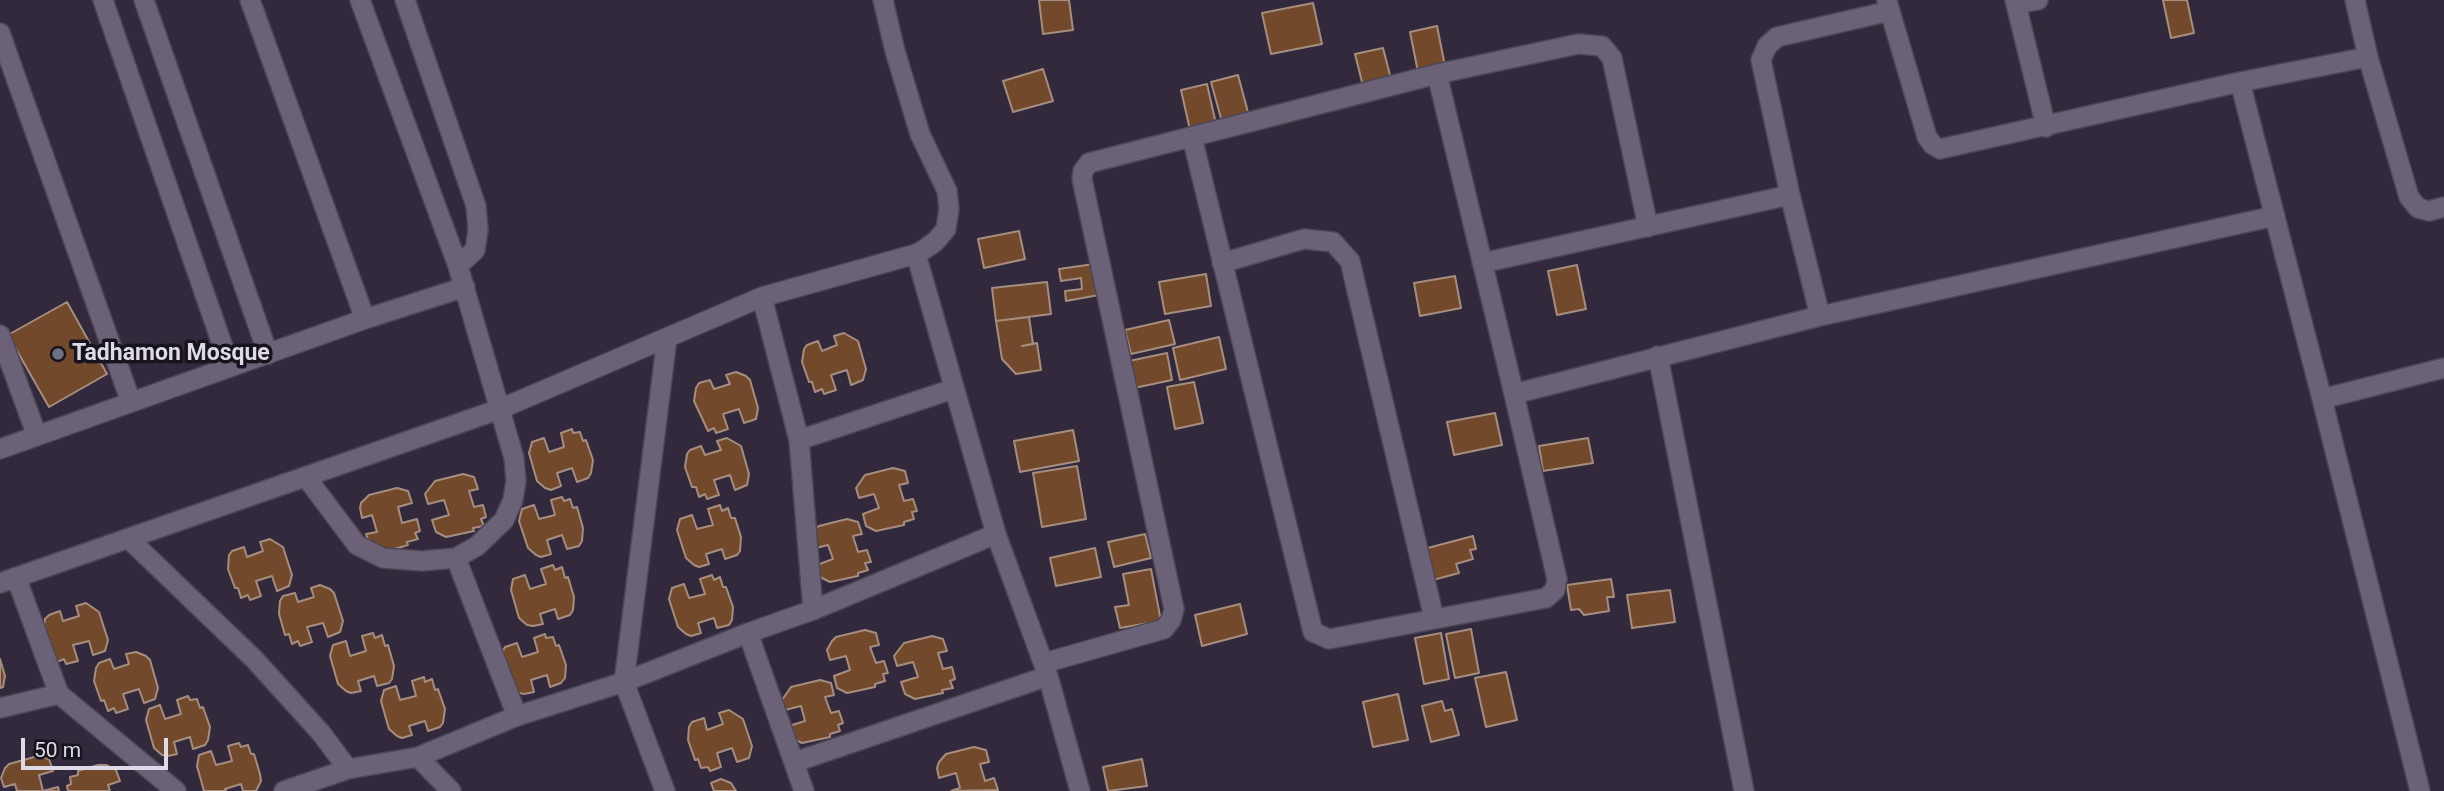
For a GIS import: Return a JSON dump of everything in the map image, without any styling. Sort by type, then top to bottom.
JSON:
[{"type":"street","points":[[103,0],[230,367]]},
{"type":"street","points":[[144,0],[268,354]]},
{"type":"street","points":[[250,0],[365,319]]},
{"type":"street","points":[[306,477],[356,545],[383,558],[422,561],[456,558],[477,546],[504,520],[513,500],[516,481],[514,458],[458,266],[360,0]]},
{"type":"street","points":[[405,0],[476,206],[478,230],[475,250],[458,266]]},
{"type":"street","points":[[176,791],[59,694],[8,580],[500,409],[762,297],[916,254],[936,241],[946,229],[949,209],[947,191],[920,134],[883,0]]},
{"type":"street","points":[[2038,0],[2015,2],[2046,127]]},
{"type":"street","points":[[2355,0],[2368,57],[2409,197],[2418,208],[2429,211],[2444,207]]},
{"type":"street","points":[[1820,316],[1761,60],[1767,46],[1777,37],[1888,6],[1927,137],[1940,149],[2240,82],[2368,57]]},
{"type":"street","points":[[0,33],[131,402]]},
{"type":"street","points":[[795,762],[1046,669],[1164,629],[1171,620],[1174,609],[1082,179],[1083,171],[1089,163],[1437,74],[1578,44],[1602,47],[1612,58],[1648,227]]},
{"type":"street","points":[[1192,136],[1313,632],[1329,639],[1546,598],[1555,590],[1557,579],[1437,74]]},
{"type":"street","points":[[2240,82],[2420,791]]},
{"type":"street","points":[[1482,263],[1790,195]]},
{"type":"street","points":[[1514,394],[1820,316],[2275,216]]},
{"type":"street","points":[[1222,263],[1304,239],[1333,242],[1350,261],[1434,618]]},
{"type":"street","points":[[916,254],[996,534],[1046,669],[1080,791]]},
{"type":"street","points":[[0,449],[365,319],[464,287]]},
{"type":"street","points":[[762,297],[799,440],[813,610]]},
{"type":"street","points":[[0,335],[8,382],[37,436]]},
{"type":"street","points":[[664,791],[624,682],[667,338]]},
{"type":"street","points":[[1658,356],[1744,791]]},
{"type":"street","points":[[2322,399],[2444,368]]},
{"type":"street","points":[[799,440],[953,389]]},
{"type":"street","points":[[291,790],[348,769],[418,757],[517,716],[624,682],[813,610],[996,534]]},
{"type":"street","points":[[130,538],[255,660],[321,733],[348,769]]},
{"type":"street","points":[[456,558],[517,716]]},
{"type":"street","points":[[748,633],[804,791]]},
{"type":"street","points":[[0,708],[59,694]]},
{"type":"street","points":[[418,757],[451,791]]},
{"type":"building","points":[[1039,0],[1069,0],[1073,30],[1043,34]]},
{"type":"building","points":[[2163,0],[2187,0],[2194,33],[2171,38]]},
{"type":"building","points":[[1313,3],[1322,44],[1271,54],[1262,13]]},
{"type":"building","points":[[1437,26],[1445,66],[1418,72],[1410,32]]},
{"type":"building","points":[[1383,48],[1391,79],[1363,86],[1355,54]]},
{"type":"building","points":[[1043,69],[1053,101],[1013,112],[1003,81]]},
{"type":"building","points":[[1238,75],[1249,116],[1222,122],[1211,82]]},
{"type":"building","points":[[1207,84],[1216,124],[1190,130],[1181,90]]},
{"type":"building","points":[[1019,231],[1025,259],[984,268],[978,239]]},
{"type":"building","points":[[1094,264],[1099,295],[1066,301],[1065,291],[1082,289],[1081,278],[1061,281],[1059,269]]},
{"type":"building","points":[[1577,265],[1586,309],[1557,315],[1548,271]]},
{"type":"building","points":[[1206,274],[1211,306],[1165,314],[1159,282]]},
{"type":"building","points":[[1455,276],[1461,308],[1420,316],[1414,283]]},
{"type":"building","points":[[1047,282],[1051,314],[996,321],[992,288]]},
{"type":"building","name":"Tadhamon Mosque","points":[[67,302],[107,374],[49,407],[8,335]]},
{"type":"building","points":[[1029,317],[1041,370],[1016,374],[1002,359],[996,321]]},
{"type":"building","points":[[1169,320],[1175,344],[1131,354],[1125,330]]},
{"type":"building","points":[[844,333],[858,341],[866,369],[863,380],[851,385],[847,370],[831,375],[836,390],[824,394],[822,389],[815,392],[802,362],[804,349],[818,341],[822,351],[837,345],[834,336]]},
{"type":"building","points":[[1219,337],[1226,369],[1180,380],[1173,348]]},
{"type":"building","points":[[1167,353],[1172,380],[1134,388],[1129,361]]},
{"type":"building","points":[[736,372],[750,380],[758,408],[756,419],[744,423],[739,409],[723,414],[728,429],[716,433],[714,428],[708,431],[694,401],[696,388],[699,383],[710,380],[714,389],[730,384],[726,375]]},
{"type":"building","points":[[1194,382],[1203,423],[1175,429],[1167,387]]},
{"type":"building","points":[[1495,413],[1502,445],[1454,455],[1447,422]]},
{"type":"building","points":[[572,429],[573,433],[580,432],[583,441],[586,440],[593,460],[591,473],[588,478],[577,482],[572,468],[557,473],[561,486],[551,490],[545,488],[537,481],[529,453],[532,442],[544,438],[549,452],[564,447],[561,433]]},
{"type":"building","points":[[1073,430],[1079,461],[1020,472],[1014,441]]},
{"type":"building","points":[[727,438],[741,446],[749,474],[747,485],[735,490],[730,475],[714,480],[719,495],[707,499],[705,494],[699,497],[696,487],[692,487],[685,467],[687,454],[701,446],[705,455],[721,450],[717,441]]},
{"type":"building","points":[[1588,438],[1593,463],[1543,471],[1539,446]]},
{"type":"building","points":[[1077,466],[1086,519],[1042,527],[1033,473]]},
{"type":"building","points":[[893,468],[905,471],[908,483],[899,485],[904,501],[913,499],[917,511],[912,512],[914,519],[904,522],[904,525],[876,531],[866,526],[863,514],[879,508],[874,494],[859,498],[856,488],[865,475]]},
{"type":"building","points":[[463,474],[474,477],[478,489],[469,491],[474,507],[483,505],[486,517],[481,519],[484,526],[446,537],[436,532],[432,520],[449,515],[444,500],[428,504],[425,494],[435,481]]},
{"type":"building","points":[[397,488],[408,491],[412,503],[398,507],[402,523],[417,519],[420,531],[415,533],[418,539],[388,551],[370,546],[366,534],[377,532],[372,515],[362,518],[361,503],[369,495]]},
{"type":"building","points":[[562,497],[564,501],[570,499],[573,508],[577,507],[583,528],[582,541],[579,546],[567,549],[562,535],[547,540],[551,554],[541,557],[528,548],[519,521],[522,509],[534,505],[539,519],[555,515],[551,500]]},
{"type":"building","points":[[720,505],[722,511],[728,508],[731,518],[735,518],[741,537],[740,551],[737,555],[725,559],[722,549],[706,554],[709,564],[699,567],[686,558],[677,530],[680,519],[692,515],[697,529],[713,525],[708,509]]},
{"type":"building","points":[[847,519],[858,522],[862,534],[853,536],[858,552],[867,550],[871,562],[865,563],[868,570],[858,573],[858,576],[830,582],[820,577],[817,565],[833,559],[828,545],[812,549],[814,529]]},
{"type":"building","points":[[1145,534],[1151,558],[1114,567],[1108,542]]},
{"type":"building","points":[[1473,536],[1476,549],[1470,550],[1473,559],[1456,564],[1459,573],[1433,580],[1424,549]]},
{"type":"building","points":[[270,539],[283,547],[292,575],[289,586],[277,591],[272,576],[256,581],[261,596],[250,600],[248,595],[241,598],[228,569],[229,555],[232,551],[244,547],[247,557],[263,551],[260,542]]},
{"type":"building","points":[[1095,548],[1101,577],[1056,586],[1050,558]]},
{"type":"building","points":[[553,565],[555,570],[562,567],[565,578],[568,577],[574,597],[573,610],[570,615],[558,619],[555,609],[540,614],[543,624],[527,625],[519,618],[511,590],[513,579],[525,575],[530,589],[546,584],[541,569]]},
{"type":"building","points":[[1151,569],[1161,621],[1120,628],[1115,607],[1129,605],[1123,574]]},
{"type":"building","points":[[712,575],[714,580],[720,577],[723,587],[726,587],[733,607],[732,620],[729,625],[717,628],[714,618],[698,623],[701,633],[691,636],[678,627],[669,599],[672,588],[684,584],[689,598],[705,594],[700,579]]},
{"type":"building","points":[[1611,579],[1614,597],[1607,597],[1609,611],[1584,615],[1579,609],[1571,610],[1567,585]]},
{"type":"building","points":[[320,585],[334,593],[343,621],[340,632],[328,637],[323,623],[307,627],[312,642],[300,646],[298,641],[292,644],[289,634],[285,635],[279,614],[280,601],[283,596],[295,593],[298,602],[314,597],[311,588]]},
{"type":"building","points":[[1670,590],[1675,622],[1632,628],[1627,595]]},
{"type":"building","points":[[86,603],[99,612],[108,640],[105,651],[93,655],[89,641],[73,645],[78,661],[66,664],[64,659],[57,662],[54,652],[51,653],[45,619],[60,611],[63,621],[79,616],[76,606]]},
{"type":"building","points":[[1240,604],[1247,634],[1202,646],[1195,615]]},
{"type":"building","points":[[1471,629],[1479,673],[1455,678],[1446,634]]},
{"type":"building","points":[[865,630],[876,633],[879,645],[870,647],[876,663],[884,661],[888,673],[883,674],[885,681],[875,684],[875,687],[847,693],[837,688],[834,676],[850,670],[846,656],[830,660],[827,650],[836,637]]},
{"type":"building","points":[[373,633],[375,638],[382,635],[385,646],[388,645],[394,666],[392,679],[389,683],[377,686],[374,676],[358,681],[361,691],[346,691],[338,684],[330,656],[333,645],[346,641],[350,656],[366,651],[362,636]]},
{"type":"building","points":[[1441,633],[1449,679],[1424,684],[1415,638]]},
{"type":"building","points":[[545,634],[546,638],[553,637],[556,646],[559,645],[566,665],[565,678],[561,683],[550,687],[547,675],[531,680],[534,692],[519,693],[515,690],[502,653],[505,647],[517,643],[522,657],[538,652],[534,638]]},
{"type":"building","points":[[932,636],[943,639],[947,651],[938,653],[943,669],[952,667],[955,679],[950,681],[953,688],[915,699],[905,694],[901,682],[918,677],[913,662],[897,666],[894,656],[904,643]]},
{"type":"building","points":[[136,652],[150,660],[158,688],[155,699],[144,703],[139,689],[123,694],[128,709],[116,713],[114,708],[108,711],[104,700],[101,701],[94,681],[96,668],[99,663],[110,659],[114,669],[129,664],[126,654]]},
{"type":"building","points":[[0,659],[5,676],[3,687],[0,688]]},
{"type":"building","points":[[1506,672],[1517,720],[1486,727],[1475,678]]},
{"type":"building","points":[[424,677],[425,682],[432,679],[435,690],[438,689],[445,709],[443,723],[440,727],[428,731],[425,721],[409,726],[412,735],[402,738],[397,736],[389,729],[381,701],[384,690],[396,686],[400,700],[416,696],[412,681]]},
{"type":"building","points":[[820,680],[831,683],[834,695],[825,697],[831,713],[839,711],[843,723],[838,725],[840,731],[830,734],[830,737],[802,743],[792,738],[789,726],[805,721],[801,706],[785,710],[782,700],[791,687]]},
{"type":"building","points":[[1398,694],[1408,740],[1373,747],[1363,702]]},
{"type":"building","points":[[188,696],[190,700],[197,699],[200,708],[203,707],[210,727],[208,740],[205,745],[193,749],[190,737],[174,742],[177,754],[162,755],[154,748],[146,720],[149,709],[160,705],[165,719],[181,714],[177,700]]},
{"type":"building","points":[[1442,701],[1445,711],[1452,709],[1459,735],[1431,742],[1422,706]]},
{"type":"building","points":[[729,710],[743,719],[752,746],[749,758],[737,762],[732,748],[717,753],[721,767],[710,771],[708,767],[701,768],[688,740],[689,727],[692,722],[704,718],[707,730],[723,724],[719,713]]},
{"type":"building","points":[[239,743],[241,747],[248,745],[251,754],[254,754],[261,781],[256,791],[243,791],[241,784],[225,789],[226,791],[204,791],[197,766],[199,755],[211,751],[216,765],[232,761],[228,746]]},
{"type":"building","points":[[974,747],[986,750],[989,762],[980,764],[985,781],[994,778],[998,790],[951,791],[960,788],[956,773],[939,778],[939,762],[946,754]]},
{"type":"building","points":[[38,756],[49,759],[53,771],[39,775],[43,791],[17,791],[15,784],[4,787],[1,778],[9,764]]},
{"type":"building","points":[[1142,759],[1147,786],[1108,791],[1103,767]]},
{"type":"building","points":[[106,765],[116,770],[120,781],[108,785],[110,791],[68,791],[70,777],[78,775],[78,771]]},
{"type":"building","points":[[721,779],[731,783],[736,791],[714,791],[711,783]]},
{"type":"building","points":[[58,787],[59,791],[43,791]]},
{"type":"place","name":"Tadhamon Mosque","points":[[58,354]]}]
